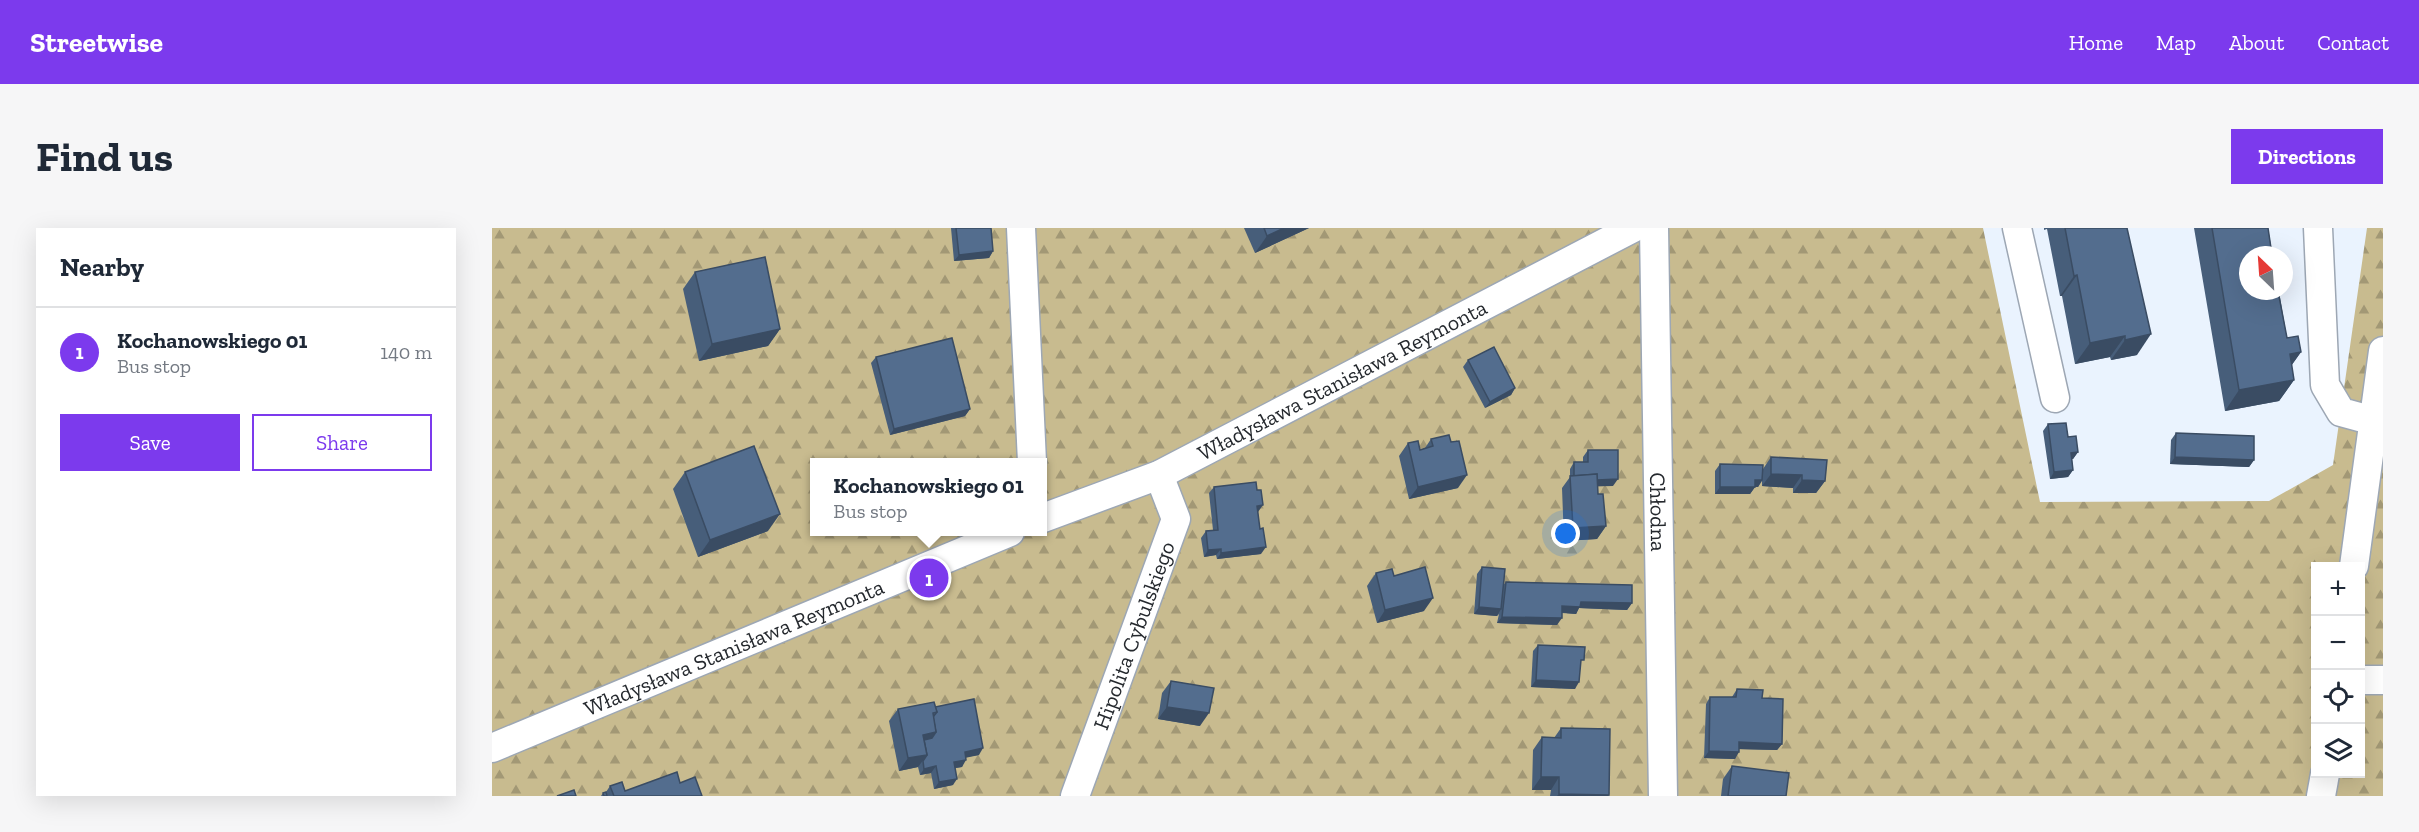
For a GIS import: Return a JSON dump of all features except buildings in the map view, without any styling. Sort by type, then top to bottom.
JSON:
[{"type":"street","points":[[1021,228],[1032,458]]},
{"type":"street","name":"Władysława Stanisława Reymonta","points":[[1047,517],[1159,475],[1634,228]]},
{"type":"street","name":"Chłodna","points":[[1654,228],[1663,796]]},
{"type":"street","points":[[2017,228],[2055,398]]},
{"type":"street","points":[[2318,228],[2325,385],[2341,412],[2374,420]]},
{"type":"street","points":[[2355,562],[2383,351]]},
{"type":"street","name":"Hipolita Cybulskiego","points":[[1075,796],[1176,519],[1159,475]]},
{"type":"street","name":"Władysława Stanisława Reymonta","points":[[492,748],[998,536]]},
{"type":"street","points":[[2365,680],[2383,680]]},
{"type":"street","points":[[2321,796],[2324,778]]},
{"type":"green space","points":[[492,228],[1983,228],[2040,502],[2269,501],[2333,465],[2367,228],[2383,228],[2383,796],[492,796]]},
{"type":"place","name":"Kochanowskiego 01","points":[[929,578]]}]
